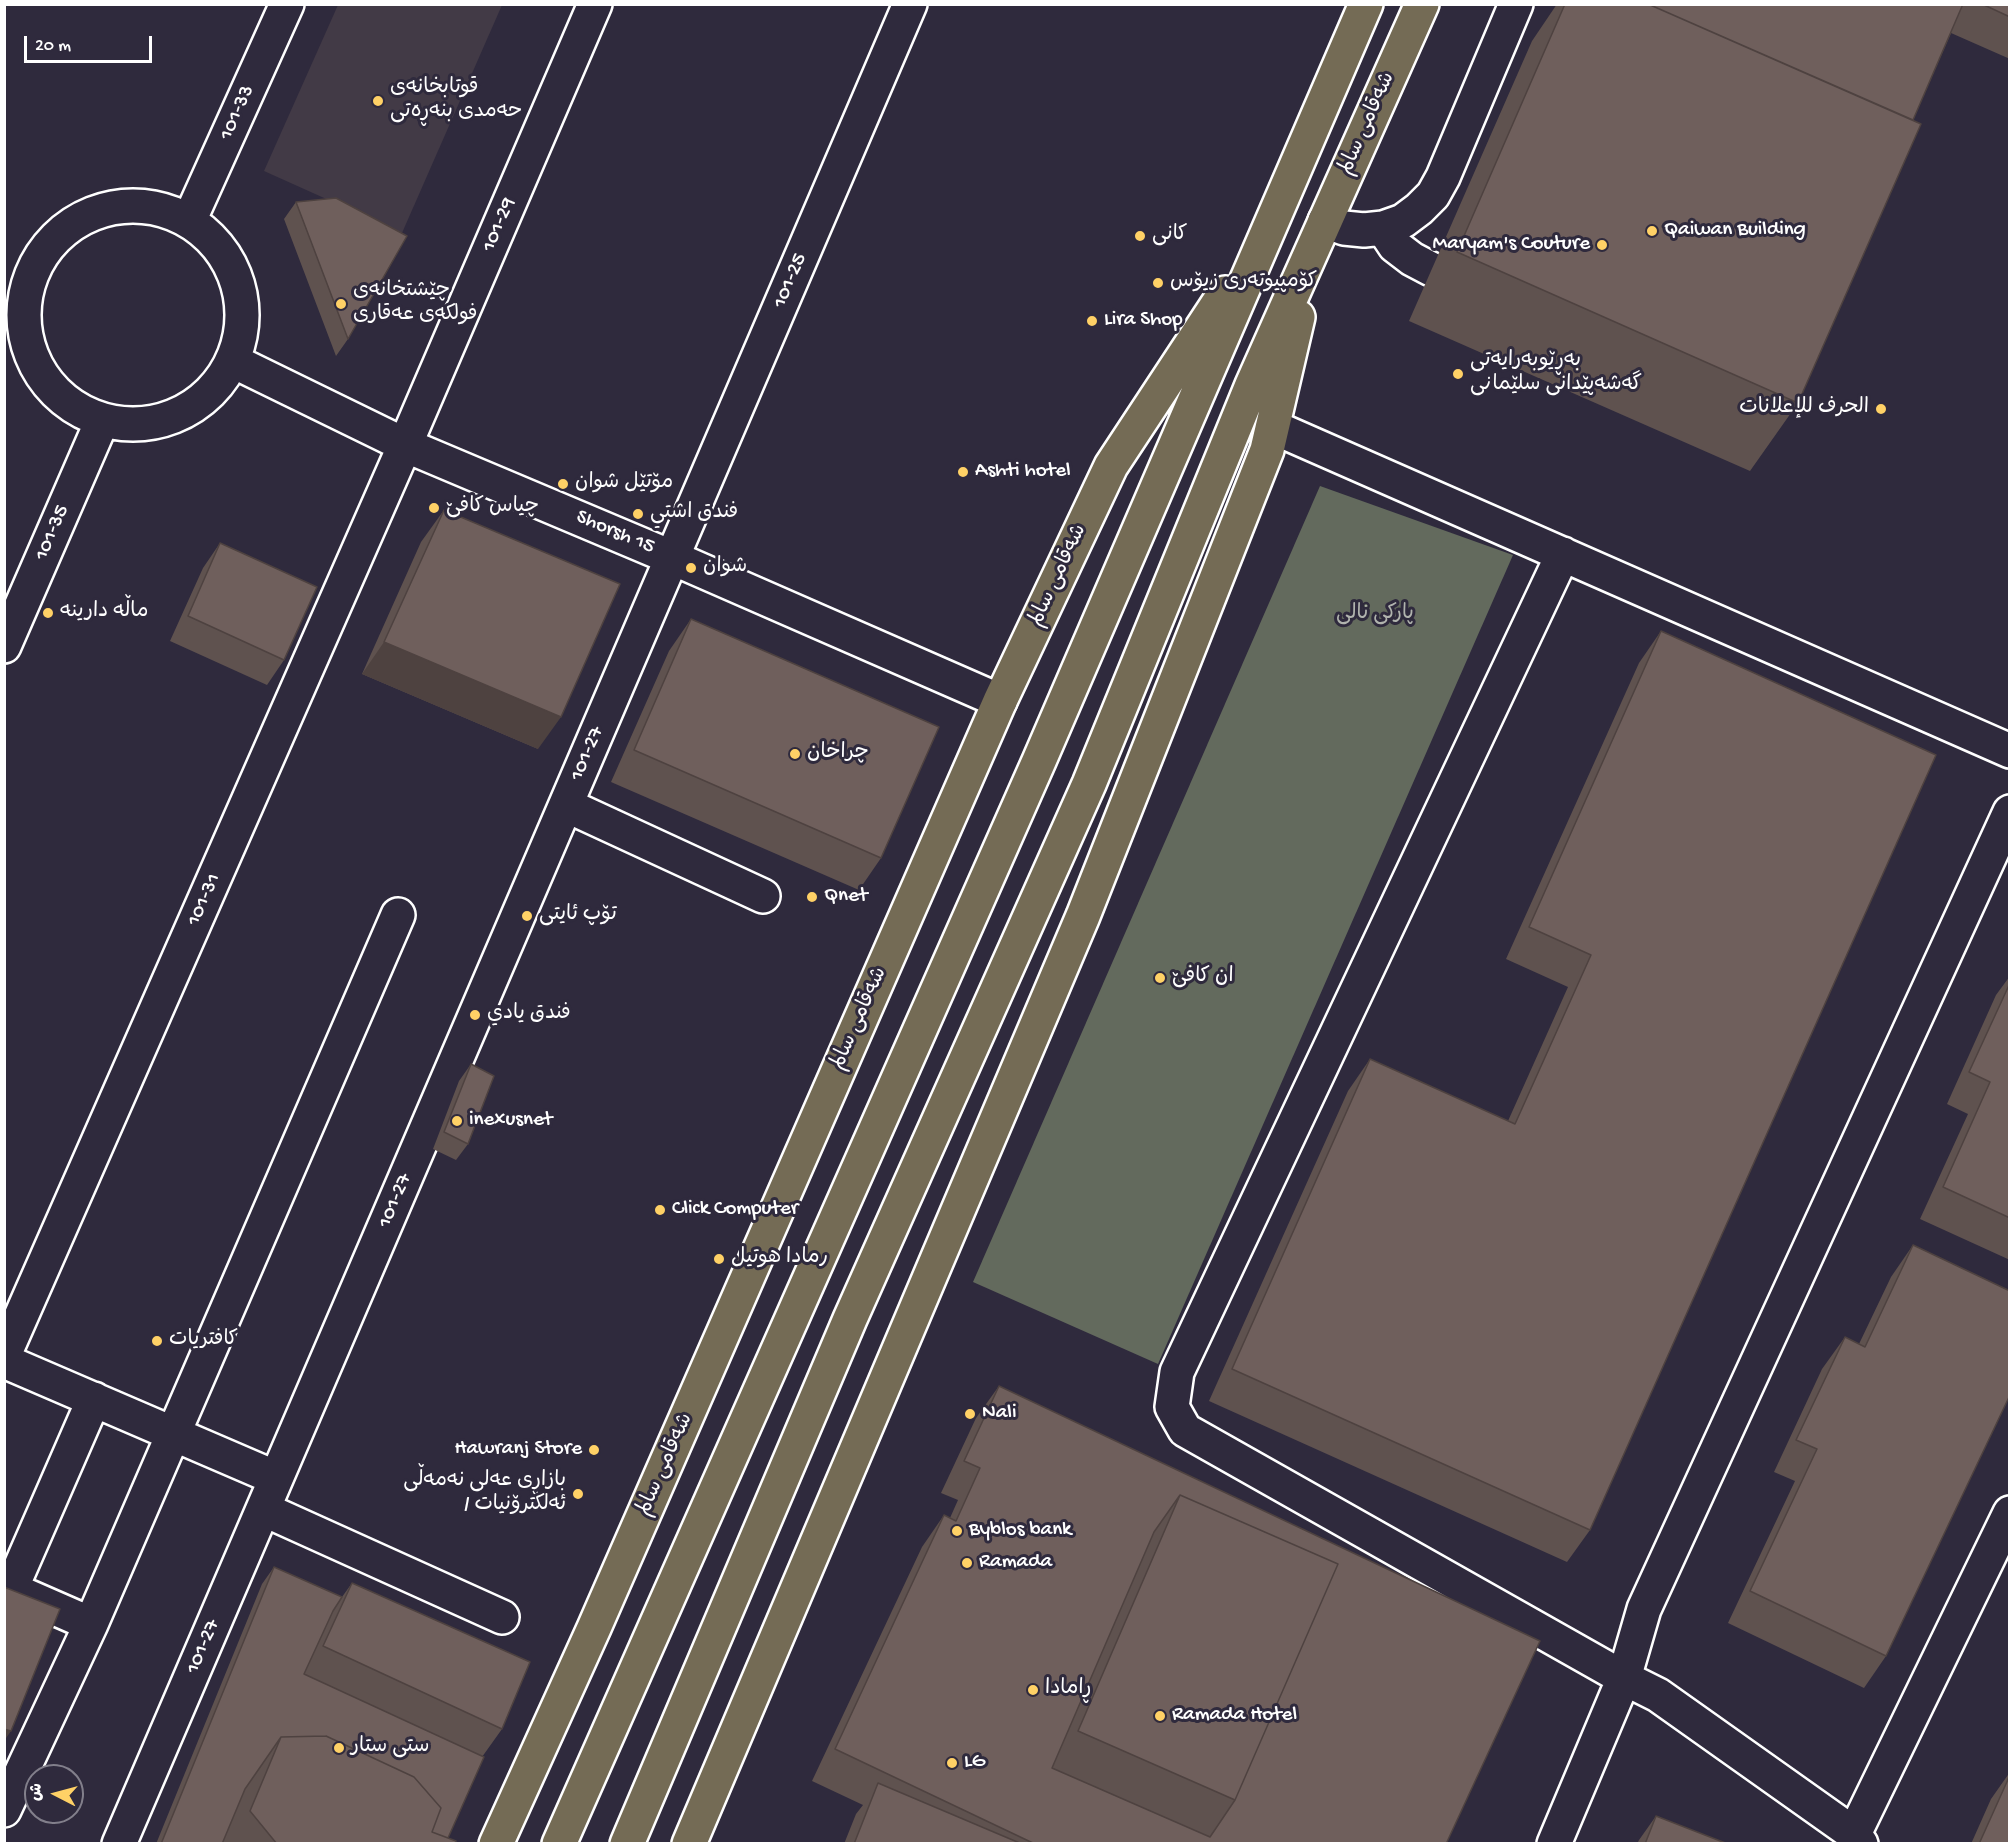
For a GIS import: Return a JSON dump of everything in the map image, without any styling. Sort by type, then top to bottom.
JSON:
[{"type":"main road","name":"شەقامی سالم","points":[[559,1844],[1039,761],[1366,4]]},
{"type":"main road","name":"شەقامی سالم","points":[[627,1844],[850,1318],[1089,784],[1252,385],[1422,4]]},
{"type":"main road","name":"شەقامی سالم","points":[[496,1844],[594,1628],[1000,701],[1111,465],[1272,221]]},
{"type":"main road","name":"شەقامی سالم","points":[[689,1844],[1083,916],[1267,450],[1320,232]]},
{"type":"street","name":"101-33","points":[[189,221],[286,4]]},
{"type":"street","name":"101-29","points":[[405,445],[596,4]]},
{"type":"street","name":"101-25","points":[[673,558],[910,4]]},
{"type":"street","points":[[1320,232],[1344,228],[1364,230],[1383,228],[1403,221],[1432,195],[1443,177],[1516,4]]},
{"type":"street","points":[[127,206],[159,208],[189,221],[214,241],[232,268],[241,298],[241,330],[233,361],[216,387],[192,408],[164,421],[132,426],[102,421],[70,405],[45,381],[29,350],[17,276],[67,228],[95,212],[127,206]]},
{"type":"street","points":[[1383,228],[1395,246],[1431,269]]},
{"type":"street","name":"Shorsh 15","points":[[233,361],[405,445],[673,558],[1000,701]]},
{"type":"street","name":"101-35","points":[[4,646],[102,421]]},
{"type":"street","points":[[1272,426],[2010,751]]},
{"type":"street","name":"101-31","points":[[4,1354],[405,445]]},
{"type":"street","points":[[1563,554],[1177,1372],[1172,1407],[1185,1430],[1658,1695],[1858,1839],[2010,1513]]},
{"type":"street","name":"101-27","points":[[119,1844],[673,558]]},
{"type":"street","points":[[566,805],[763,896]]},
{"type":"street","points":[[1554,1844],[1624,1678],[1644,1609],[2010,812]]},
{"type":"street","points":[[4,1810],[91,1624],[398,915]]},
{"type":"street","points":[[4,1361],[276,1478]]},
{"type":"street","points":[[91,1624],[11,1589],[94,1400]]},
{"type":"street","points":[[263,1509],[502,1617]]},
{"type":"shaded area","name":"قوتابخانەی حەمدی بنەڕەتی","points":[[338,5],[502,5],[402,233],[264,171]]},
{"type":"green space","name":"پارکی نالی","points":[[1320,486],[1513,555],[1158,1364],[973,1282]]},
{"type":"building","name":"Qaiwan Building","points":[[1565,4],[1648,4],[1921,124],[1798,403],[1457,252]]},
{"type":"building","points":[[1648,4],[1963,4],[1913,120]]},
{"type":"building","points":[[1982,4],[2010,4],[2010,17]]},
{"type":"building","name":"چێشتخانەی فولکەی عەقاری","points":[[336,198],[407,236],[348,339],[296,202]]},
{"type":"building","points":[[444,510],[620,584],[561,717],[384,642]]},
{"type":"building","points":[[220,543],[317,587],[284,660],[188,616]]},
{"type":"building","points":[[691,619],[939,727],[881,858],[634,750]]},
{"type":"building","points":[[1661,631],[1936,755],[1590,1530],[1232,1369],[1370,1059],[1515,1124],[1591,955],[1529,927]]},
{"type":"building","points":[[2010,983],[2010,1218],[1943,1187],[1990,1082],[1969,1072]]},
{"type":"building","points":[[471,1064],[494,1076],[468,1144],[444,1132]]},
{"type":"building","points":[[1913,1245],[2010,1291],[2010,1395],[1886,1656],[1750,1591],[1817,1449],[1796,1440],[1845,1337],[1865,1347]]},
{"type":"building","points":[[999,1386],[1540,1641],[1446,1844],[1035,1844],[835,1749],[944,1515],[956,1521],[980,1468],[964,1461]],"holes":[[[1180,1495],[1338,1564],[1235,1800],[1210,1837],[1052,1768],[1154,1532]]]},
{"type":"building","name":"Ramada Hotel","points":[[1180,1495],[1338,1564],[1235,1800],[1078,1731]]},
{"type":"building","points":[[274,1567],[342,1597],[333,1611],[304,1674],[484,1757],[448,1838],[432,1832],[441,1808],[414,1777],[326,1736],[281,1737],[245,1789],[222,1844],[161,1844]]},
{"type":"building","points":[[352,1583],[530,1662],[502,1729],[323,1646]]},
{"type":"building","points":[[4,1587],[60,1609],[11,1731],[4,1729]]},
{"type":"building","points":[[326,1736],[414,1777],[441,1808],[432,1832],[456,1841],[455,1844],[277,1844],[250,1811],[281,1737]]},
{"type":"building","points":[[2010,1775],[2010,1844],[1979,1844]]},
{"type":"building","points":[[878,1783],[1022,1844],[854,1844]]},
{"type":"building","points":[[1656,1816],[1728,1844],[1645,1844]]},
{"type":"place","name":"قوتابخانەی حەمدی بنەڕەتی","points":[[378,101]]},
{"type":"place","name":"Qaiwan Building","points":[[1652,231]]},
{"type":"place","name":"کانی","points":[[1140,236]]},
{"type":"place","name":"Maryam's Couture","points":[[1602,245]]},
{"type":"place","name":"کۆمپیوتەری زیۆس","points":[[1158,283]]},
{"type":"place","name":"چێشتخانەی فولکەی عەقاری","points":[[341,304]]},
{"type":"place","name":"Lira Shop","points":[[1092,321]]},
{"type":"place","name":"بەڕێوبەرایەتی گەشەپێدانی سلێمانی","points":[[1458,374]]},
{"type":"place","name":"الحرف للإعلانات","points":[[1881,409]]},
{"type":"place","name":"Ashti hotel","points":[[963,472]]},
{"type":"place","name":"مۆتێل شوان","points":[[563,484]]},
{"type":"place","name":"چياس كافێ","points":[[434,508]]},
{"type":"place","name":"فندق اشتي","points":[[638,514]]},
{"type":"place","name":"شوان","points":[[691,568]]},
{"type":"place","name":"ماڵە دارینە","points":[[48,613]]},
{"type":"place","name":"چراخان","points":[[795,754]]},
{"type":"place","name":"Qnet","points":[[812,897]]},
{"type":"place","name":"تۆپ ئایتی","points":[[527,916]]},
{"type":"place","name":"ان کافێ","points":[[1160,978]]},
{"type":"place","name":"فندق يادي","points":[[475,1015]]},
{"type":"place","name":"inexusnet","points":[[457,1121]]},
{"type":"place","name":"Click Computer","points":[[660,1210]]},
{"type":"place","name":"رمادا هوتيل","points":[[719,1259]]},
{"type":"place","name":"كافتريات","points":[[157,1341]]},
{"type":"place","name":"Nali","points":[[970,1414]]},
{"type":"place","name":"Hawranj Store","points":[[594,1450]]},
{"type":"place","name":"بازاڕی عەلی نەمەڵی / ئەلکترۆنیات","points":[[578,1494]]},
{"type":"place","name":"Byblos bank","points":[[957,1531]]},
{"type":"place","name":"Ramada","points":[[967,1563]]},
{"type":"place","name":"ڕامادا","points":[[1033,1690]]},
{"type":"place","name":"Ramada Hotel","points":[[1160,1716]]},
{"type":"place","name":"ستی ستار","points":[[339,1748]]},
{"type":"place","name":"LG","points":[[952,1763]]}]
